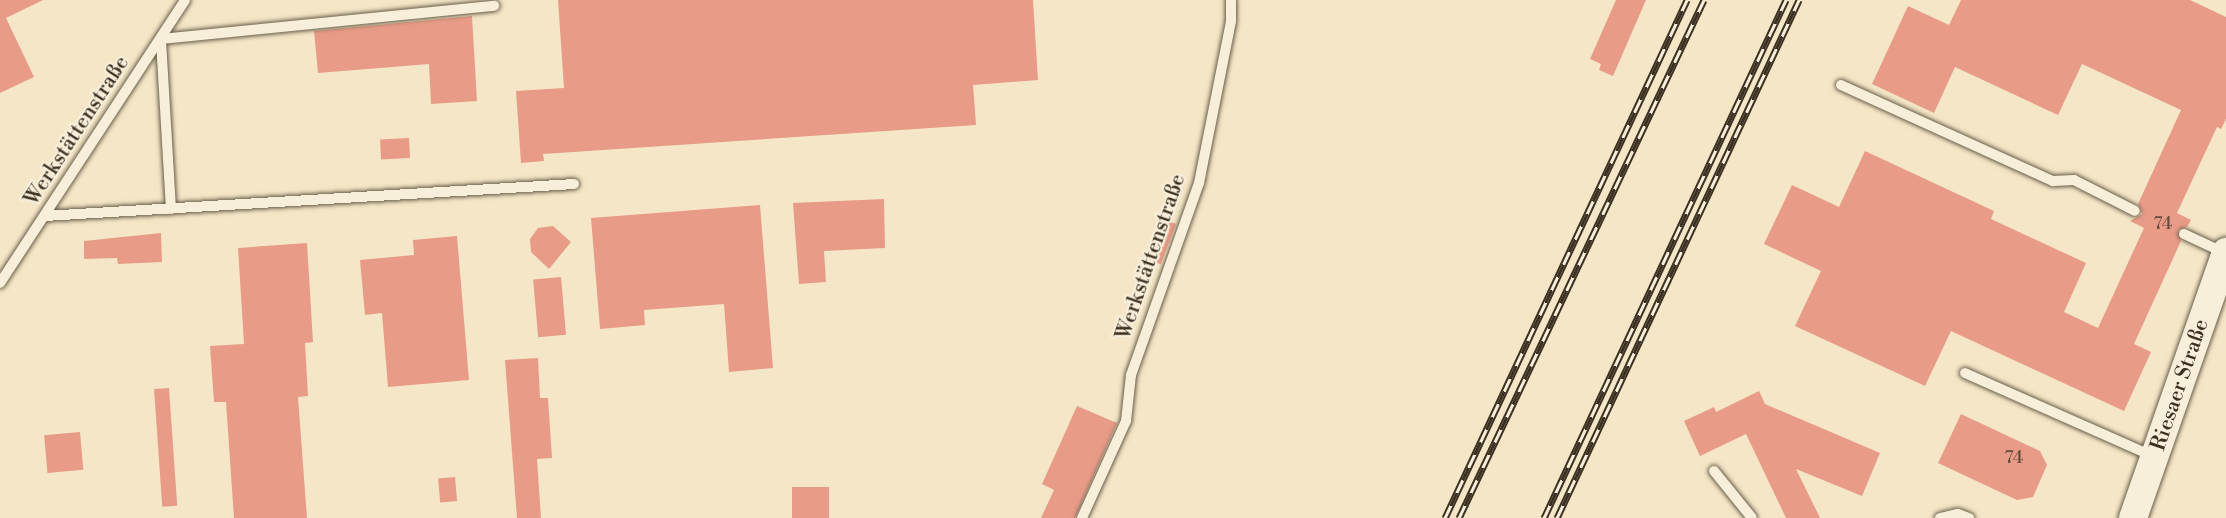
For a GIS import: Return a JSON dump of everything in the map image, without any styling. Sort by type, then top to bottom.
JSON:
[{"type":"main road","name":"Riesaer Straße","points":[[2133,518],[2226,253]]},
{"type":"lane","name":"Werkstättenstraße","points":[[0,283],[185,0]]},
{"type":"lane","name":"Werkstättenstraße","points":[[1082,518],[1126,421],[1131,375],[1199,183],[1231,21],[1231,0]]},
{"type":"lane","points":[[171,209],[161,39],[494,6]]},
{"type":"lane","points":[[1841,85],[2053,181],[2074,180],[2135,211]]},
{"type":"lane","points":[[45,216],[574,184]]},
{"type":"lane","points":[[2184,234],[2226,253]]},
{"type":"lane","points":[[1965,373],[2155,457]]},
{"type":"lane","points":[[1714,471],[1752,518]]},
{"type":"lane","points":[[1940,518],[1958,514],[1969,518]]},
{"type":"building","points":[[0,0],[43,0],[6,18],[34,77],[0,93]]},
{"type":"building","points":[[558,0],[1033,0],[1038,80],[973,85],[976,125],[543,154],[544,161],[521,163],[516,91],[564,88]]},
{"type":"building","points":[[1616,0],[1646,0],[1613,76],[1599,70],[1601,64],[1590,59]]},
{"type":"building","points":[[1961,0],[2190,0],[2226,17],[2226,119],[2221,129],[2217,127],[2177,213],[2191,220],[2187,227],[2178,230],[2181,241],[2134,344],[2151,352],[2124,411],[1951,331],[1925,386],[1795,326],[1821,271],[1764,244],[1792,185],[1839,207],[1865,151],[1994,211],[1991,219],[2086,263],[2064,312],[2098,328],[2144,228],[2130,221],[2142,214],[2138,204],[2181,110],[2082,64],[2058,115],[1955,67],[1934,113],[1872,84],[1908,6],[1949,25]]},
{"type":"building","points":[[472,16],[477,101],[431,104],[429,64],[318,73],[314,31]]},
{"type":"building","points":[[409,138],[410,158],[381,159],[380,140]]},
{"type":"building","points":[[884,199],[885,248],[824,251],[826,282],[799,284],[793,203]]},
{"type":"building","points":[[760,205],[773,368],[729,372],[724,304],[644,310],[645,325],[600,329],[591,218]]},
{"type":"building","points":[[1163,219],[1176,224],[1161,264],[1148,259]]},
{"type":"building","points":[[553,226],[571,242],[549,269],[531,252],[530,239],[538,228]]},
{"type":"building","points":[[161,233],[162,262],[118,264],[117,258],[84,259],[84,241]]},
{"type":"building","points":[[457,236],[469,380],[388,387],[382,313],[365,315],[360,260],[414,255],[413,240]]},
{"type":"building","points":[[307,243],[313,342],[305,343],[308,396],[298,397],[307,518],[234,518],[226,402],[214,402],[210,346],[244,344],[238,248]]},
{"type":"building","points":[[561,277],[566,335],[538,337],[533,279]]},
{"type":"building","points":[[538,358],[540,398],[548,398],[552,458],[537,459],[541,518],[517,518],[505,360]]},
{"type":"building","points":[[169,388],[177,506],[162,507],[154,389]]},
{"type":"building","points":[[1759,391],[1765,404],[1880,453],[1862,496],[1796,469],[1820,518],[1786,518],[1746,434],[1700,456],[1684,421],[1714,407],[1716,412]]},
{"type":"building","points":[[1077,406],[1117,423],[1075,518],[1041,518],[1054,490],[1042,484]]},
{"type":"building","points":[[1961,414],[2040,451],[2047,465],[2033,497],[2017,500],[1938,463]]},
{"type":"building","points":[[80,432],[83,470],[47,473],[44,435]]},
{"type":"building","points":[[455,477],[457,501],[440,502],[438,478]]},
{"type":"building","points":[[792,487],[829,487],[829,518],[792,518]]},
{"type":"railway","points":[[1445,518],[1687,0]]},
{"type":"railway","points":[[1459,518],[1704,0]]},
{"type":"railway","points":[[1544,518],[1786,0]]},
{"type":"railway","points":[[1557,518],[1799,0]]}]
